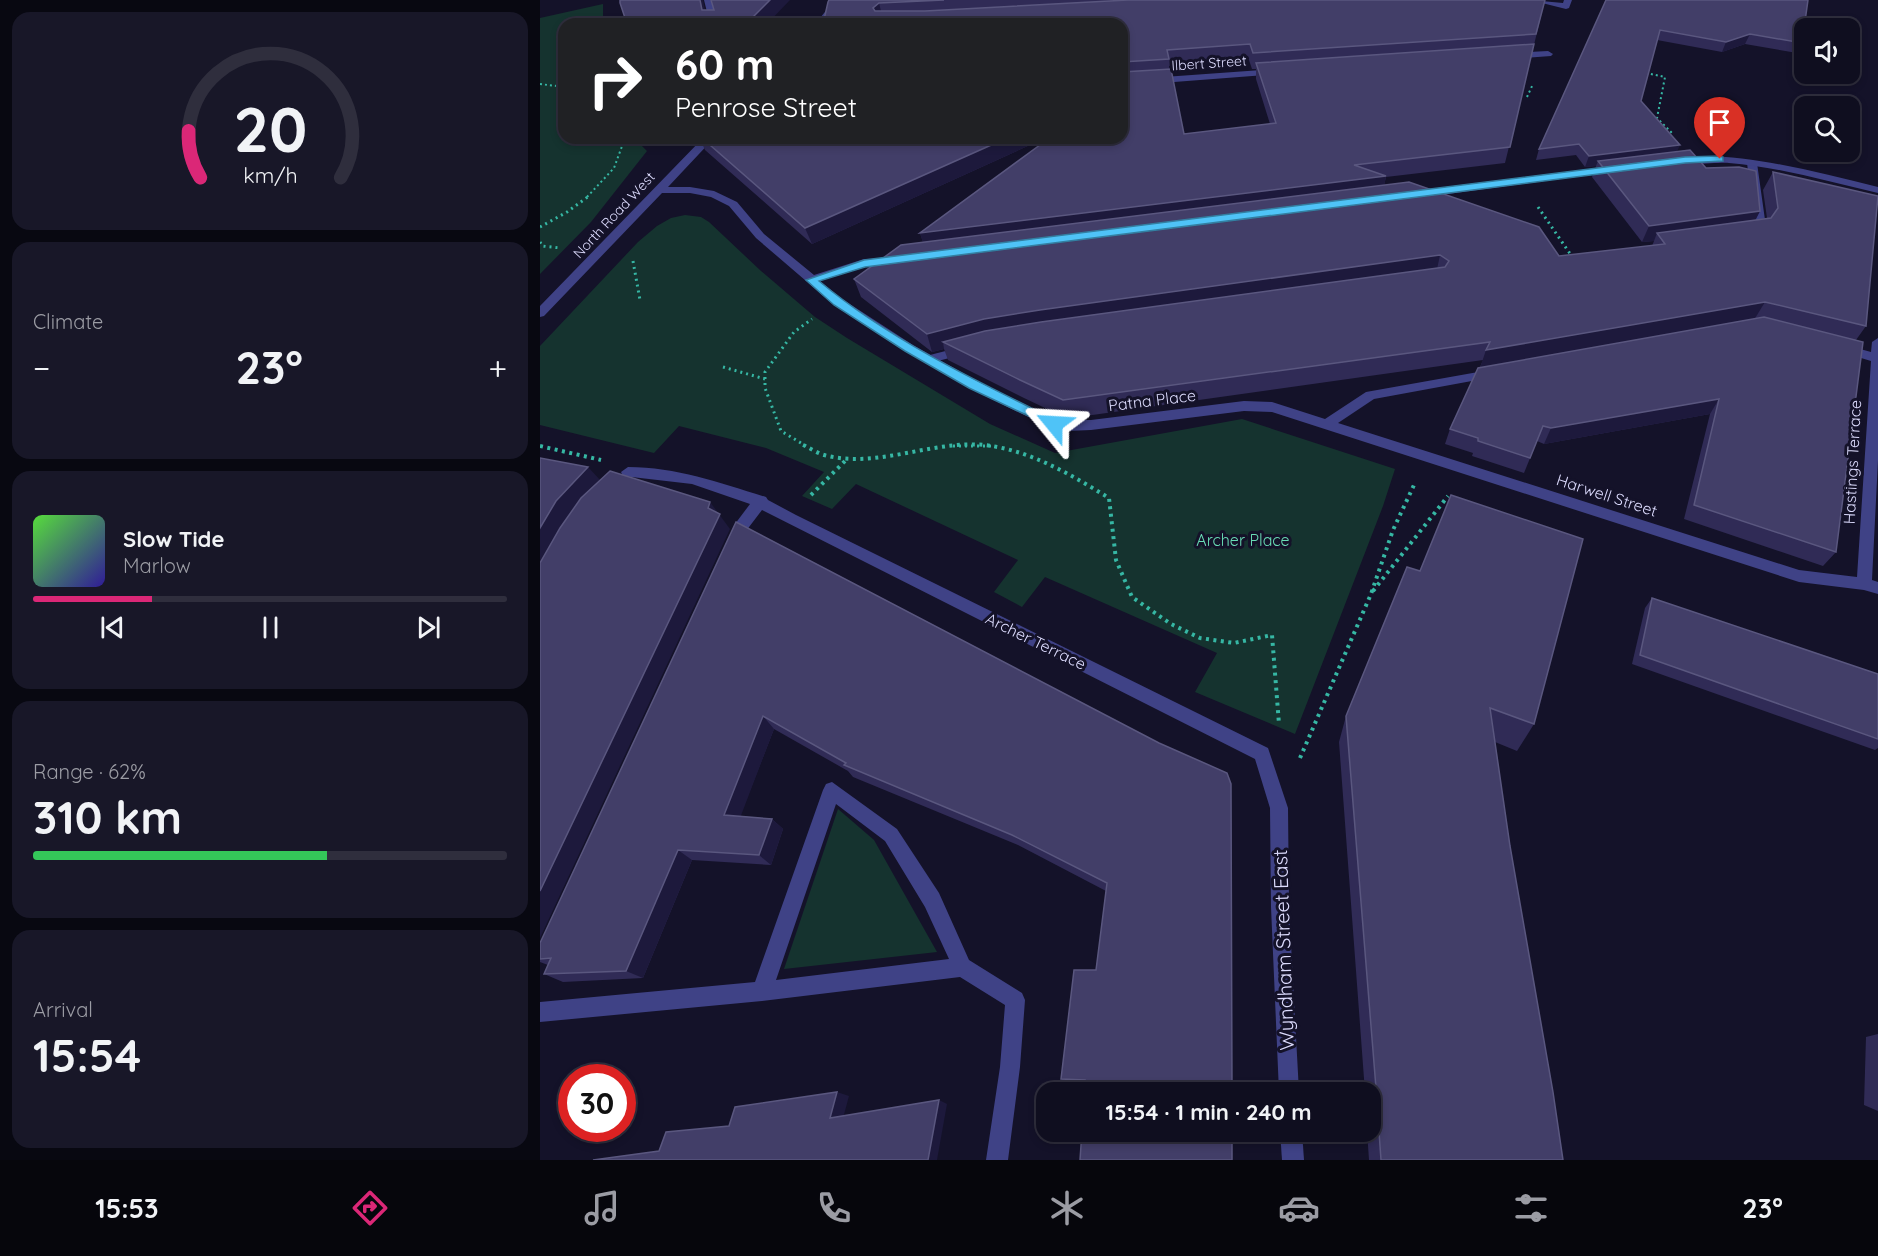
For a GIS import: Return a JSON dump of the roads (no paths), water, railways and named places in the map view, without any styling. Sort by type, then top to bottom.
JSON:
[{"type":"street","points":[[708,0],[712,18]]},
{"type":"street","points":[[824,18],[840,0]]},
{"type":"street","points":[[1534,0],[1567,3]]},
{"type":"street","points":[[1501,57],[1548,54]]},
{"type":"street","name":"Ilbert Street","points":[[1128,83],[1288,71]]},
{"type":"street","name":"North Road West","points":[[540,313],[703,144]]},
{"type":"street","points":[[1672,162],[1720,159],[1752,163],[1878,190]]},
{"type":"street","points":[[1734,235],[1756,232],[1761,227],[1752,163]]},
{"type":"street","points":[[1407,196],[1627,168]]},
{"type":"street","name":"Patna Place","points":[[657,190],[690,190],[714,194],[734,204],[760,236],[838,302],[974,385],[1054,424],[1091,425],[1244,406],[1272,407],[1327,423]]},
{"type":"street","points":[[811,280],[864,264],[911,258]]},
{"type":"street","name":"Hastings Terrace","points":[[1864,584],[1878,342]]},
{"type":"street","points":[[930,359],[980,346]]},
{"type":"street","points":[[1834,346],[1876,358]]},
{"type":"street","points":[[1327,423],[1371,395],[1508,370]]},
{"type":"street","name":"Harwell Street","points":[[1327,423],[1799,576],[1864,584],[1878,588]]},
{"type":"street","points":[[624,475],[667,474],[736,491],[761,501],[740,528],[726,558]]},
{"type":"street","name":"Archer Terrace","points":[[761,501],[791,519],[1262,754],[1279,808]]},
{"type":"street","points":[[762,991],[832,790],[891,835],[933,900],[962,967],[1015,1000],[1010,1067],[997,1160]]},
{"type":"street","name":"Wyndham Street East","points":[[1279,808],[1280,907],[1289,1082]]},
{"type":"street","points":[[540,1012],[762,991],[962,967]]},
{"type":"street","points":[[1292,1142],[1293,1160]]},
{"type":"park label","name":"Archer Place","points":[[1243,540]]}]
